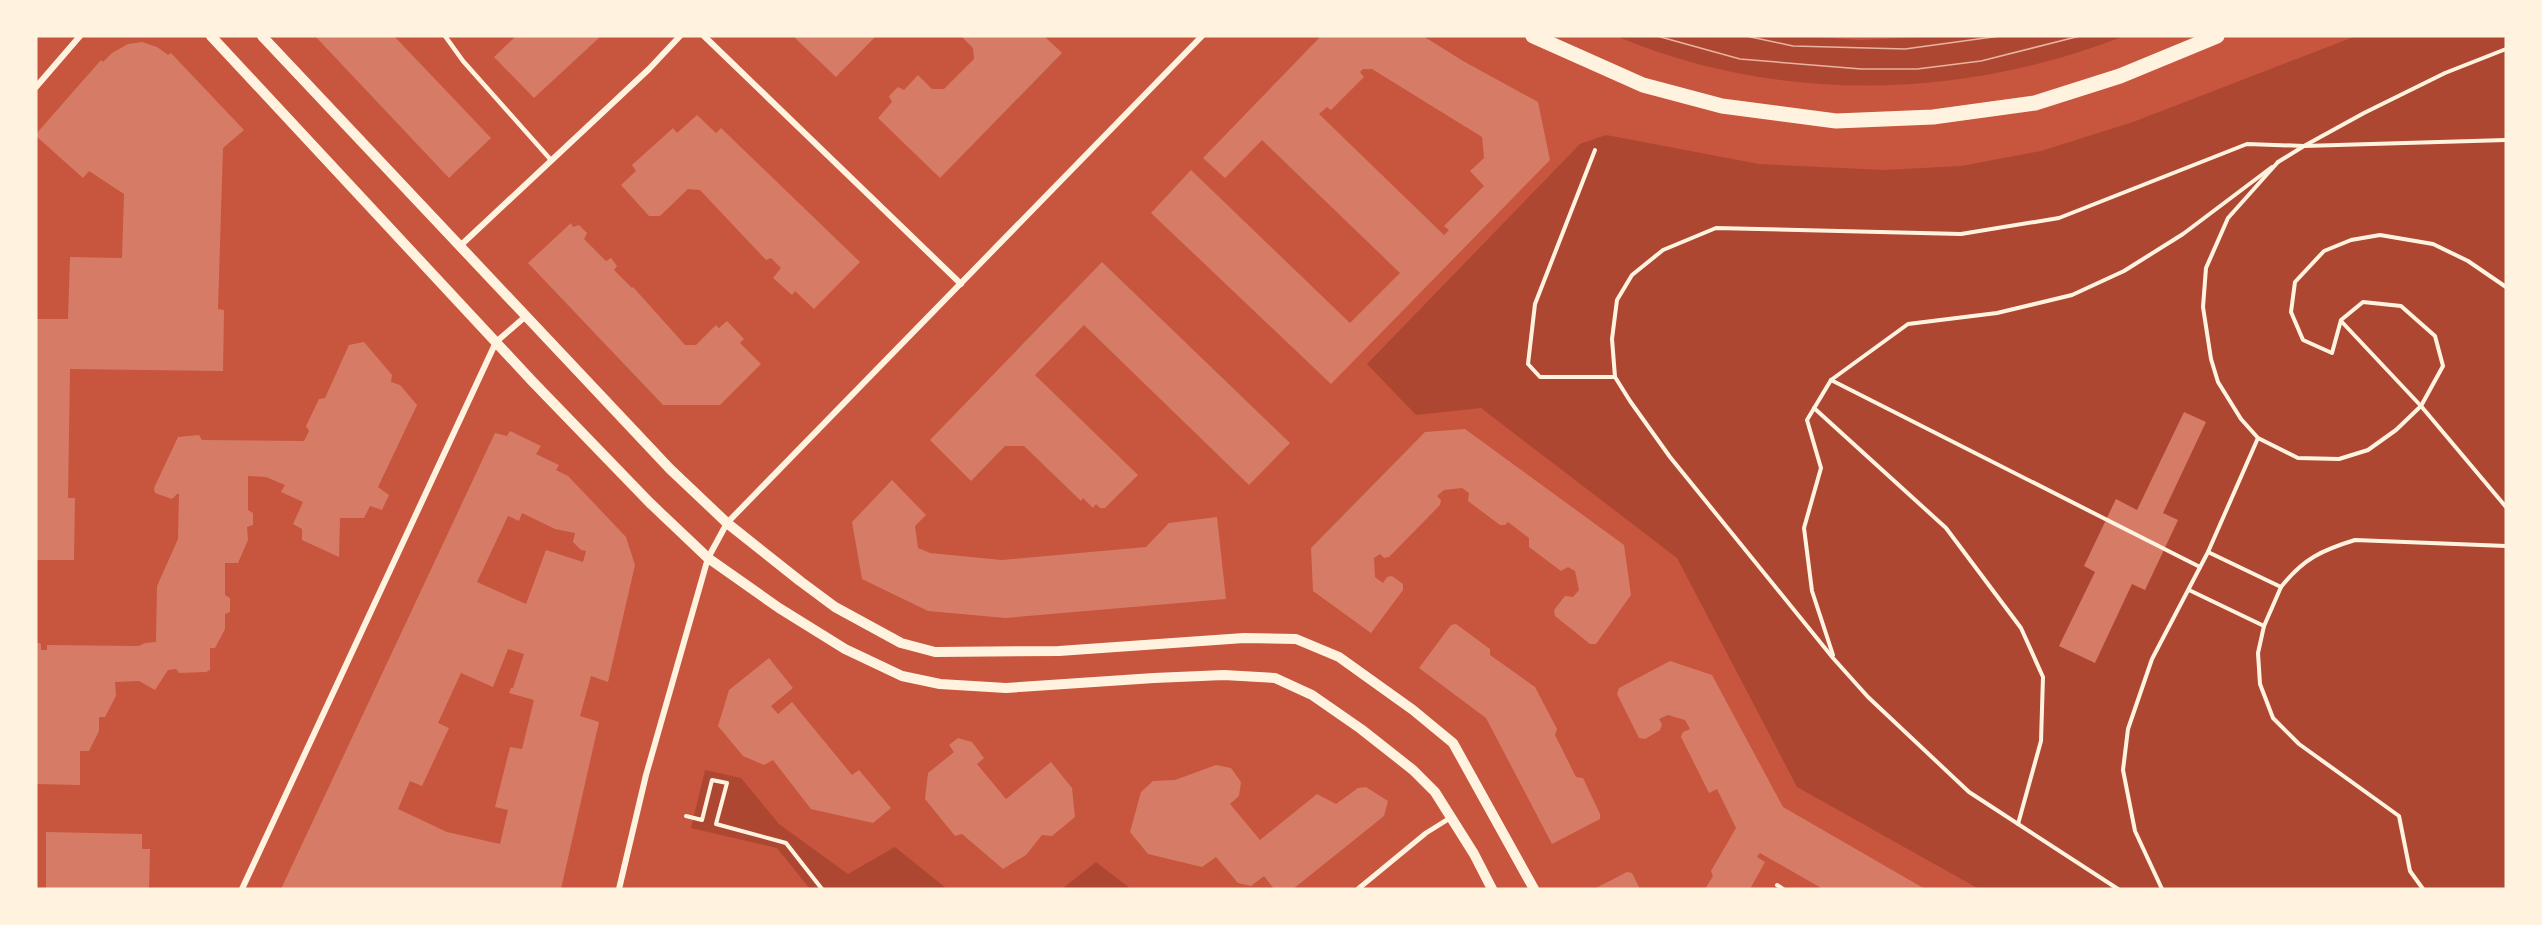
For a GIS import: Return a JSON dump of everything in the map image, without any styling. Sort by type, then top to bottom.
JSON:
[{"type":"main road","points":[[1533,36],[1642,86],[1722,106],[1836,121],[1933,117],[2035,103],[2120,76],[2217,36]]},
{"type":"street","points":[[36,87],[80,36]]},
{"type":"street","points":[[211,36],[496,342],[650,503],[708,558],[788,614],[845,649],[902,676],[940,684],[1006,688],[1201,676],[1275,678],[1312,695],[1400,759],[1435,792],[1474,854],[1492,889]]},
{"type":"street","points":[[262,36],[670,469],[727,523],[835,607],[901,643],[935,652],[1059,651],[1244,638],[1296,639],[1339,657],[1413,710],[1453,743],[1534,889]]},
{"type":"street","points":[[460,246],[649,69],[680,36]]},
{"type":"street","points":[[704,36],[961,284]]},
{"type":"street","points":[[619,889],[646,774],[708,558],[727,523],[1202,36]]},
{"type":"street","points":[[242,889],[496,342],[526,316]]},
{"type":"street","points":[[1358,889],[1426,833],[1450,818]]},
{"type":"lane","points":[[445,36],[470,69],[551,160]]},
{"type":"path","points":[[1833,658],[1812,591],[1804,528],[1821,468],[1807,420],[1831,380],[1908,324],[1997,313],[2072,296],[2124,271],[2183,234],[2278,162],[2304,146],[2364,112],[2445,73],[2506,49]]},
{"type":"path","points":[[2118,889],[1969,792],[1868,698],[1833,658],[1670,457],[1615,377],[1612,339],[1617,300],[1632,275],[1663,250],[1716,228],[1962,234],[2060,218],[2247,144],[2304,146],[2506,140]]},
{"type":"path","points":[[1595,150],[1535,304],[1528,364],[1540,377],[1615,377]]},
{"type":"path","points":[[2278,162],[2228,218],[2206,268],[2203,307],[2211,359],[2218,382],[2241,419],[2258,438],[2298,458],[2339,459],[2368,450],[2396,430],[2421,406],[2443,366],[2435,336],[2401,306],[2363,302],[2341,320],[2332,353],[2303,340],[2291,312],[2295,282],[2324,251],[2351,240],[2380,235],[2433,244],[2468,261],[2506,287]]},
{"type":"path","points":[[2341,320],[2421,406],[2506,507]]},
{"type":"path","points":[[1831,380],[2200,567]]},
{"type":"path","points":[[1814,408],[1946,528],[2021,628],[2043,677],[2041,741],[2018,824]]},
{"type":"path","points":[[2163,889],[2135,831],[2123,770],[2128,729],[2151,659],[2208,552],[2258,438]]},
{"type":"path","points":[[2423,889],[2410,871],[2399,816],[2299,744],[2273,718],[2260,684],[2258,653],[2264,626],[2281,586],[2308,558],[2332,547],[2355,540],[2506,546]]},
{"type":"path","points":[[2208,552],[2281,586]]},
{"type":"path","points":[[2189,590],[2264,626]]},
{"type":"path","points":[[686,816],[702,820],[712,780],[727,783],[716,824],[786,843],[822,889]]},
{"type":"path","points":[[1777,885],[1783,889]]},
{"type":"shaded area","points":[[1616,36],[1792,36],[1862,40],[1939,36],[2124,36],[2062,57],[1999,73],[1935,82],[1870,86],[1805,83],[1741,74],[1677,58]]},
{"type":"shaded area","points":[[2356,36],[2506,36],[2506,889],[1979,889],[1797,787],[1677,558],[1481,408],[1416,415],[1367,364],[1580,144],[1606,135],[1759,164],[1884,170],[1961,166],[2041,151],[2133,122]]},
{"type":"shaded area","points":[[705,770],[741,778],[779,824],[848,874],[895,847],[947,889],[810,889],[777,848],[691,828]]},
{"type":"shaded area","points":[[1096,862],[1131,889],[1062,889]]},
{"type":"building","points":[[315,36],[394,36],[491,138],[449,178]]},
{"type":"building","points":[[516,36],[601,36],[534,98],[494,57]]},
{"type":"building","points":[[793,36],[876,36],[836,77]]},
{"type":"building","points":[[961,36],[1044,36],[1062,53],[940,178],[878,118],[892,102],[889,96],[898,87],[904,90],[918,75],[932,89],[944,89],[974,59],[973,48]]},
{"type":"building","points":[[1321,36],[1423,36],[1538,102],[1550,160],[1331,384],[1151,213],[1191,170],[1350,323],[1400,273],[1262,140],[1225,178],[1203,158]],"holes":[[[1363,69],[1372,69],[1482,137],[1484,158],[1470,171],[1484,186],[1444,226],[1449,230],[1444,235],[1319,114],[1327,107],[1331,110],[1364,77],[1360,72]]]},
{"type":"building","points":[[142,42],[157,47],[168,55],[171,53],[244,130],[223,148],[218,309],[224,310],[223,371],[70,369],[68,498],[75,498],[74,560],[36,560],[36,319],[68,319],[70,257],[122,258],[124,194],[89,171],[83,178],[36,134],[101,60],[103,62],[112,53],[128,44]]},
{"type":"building","points":[[697,115],[716,133],[721,128],[860,262],[814,309],[795,291],[792,295],[773,278],[781,268],[771,258],[766,260],[700,190],[688,189],[660,216],[649,216],[621,185],[636,171],[632,165],[673,128],[677,133]]},
{"type":"building","points":[[571,223],[573,227],[579,225],[587,233],[584,239],[606,261],[611,258],[617,266],[614,270],[633,287],[685,345],[696,345],[716,325],[719,328],[727,321],[744,339],[740,343],[761,364],[720,405],[663,405],[528,263]]},
{"type":"building","points":[[1102,262],[1290,443],[1249,485],[1084,325],[1035,375],[1138,475],[1105,508],[1100,508],[1096,504],[1093,508],[1083,498],[1081,501],[1024,446],[1005,446],[971,481],[930,440]]},
{"type":"building","points":[[364,342],[392,375],[391,382],[400,385],[417,405],[378,487],[389,495],[382,510],[370,506],[364,518],[340,518],[339,557],[302,540],[302,529],[293,524],[303,502],[281,492],[285,485],[266,477],[248,476],[248,510],[253,513],[253,525],[247,527],[248,540],[238,563],[225,563],[225,595],[230,598],[230,612],[225,614],[225,629],[215,648],[210,648],[210,670],[179,673],[176,669],[168,670],[155,690],[139,681],[115,682],[116,696],[105,717],[99,717],[99,731],[89,751],[80,751],[80,785],[36,784],[36,642],[41,644],[41,650],[47,650],[47,645],[139,646],[156,642],[157,586],[178,539],[179,494],[172,499],[155,493],[154,488],[178,437],[199,435],[202,440],[304,441],[309,431],[306,426],[319,399],[325,398],[349,345]]},
{"type":"building","points":[[2184,412],[2206,422],[2163,513],[2178,520],[2145,590],[2132,584],[2095,663],[2059,646],[2095,572],[2084,566],[2116,499],[2137,510]]},
{"type":"building","points":[[1465,429],[1624,545],[1631,595],[1596,644],[1590,644],[1555,616],[1554,610],[1565,596],[1573,597],[1579,590],[1575,571],[1568,567],[1561,571],[1529,547],[1529,538],[1508,522],[1500,525],[1468,501],[1469,493],[1462,488],[1444,490],[1437,496],[1441,500],[1440,505],[1389,557],[1384,558],[1380,554],[1374,558],[1375,577],[1383,583],[1387,577],[1392,576],[1403,584],[1403,590],[1371,633],[1313,591],[1311,548],[1425,432]]},
{"type":"building","points":[[510,431],[541,446],[536,454],[559,465],[556,470],[568,476],[626,537],[635,565],[608,682],[591,676],[580,716],[599,722],[561,889],[281,889],[495,433],[507,436]],"holes":[[[522,513],[555,529],[575,533],[573,542],[581,550],[586,551],[583,562],[546,550],[526,604],[477,582],[508,516],[519,521]],[[508,649],[524,654],[513,688],[509,693],[534,700],[522,749],[510,747],[495,807],[508,810],[500,844],[447,832],[398,809],[410,781],[422,786],[449,728],[438,723],[461,673],[493,687]]]},
{"type":"building","points":[[892,480],[926,515],[915,526],[918,548],[930,553],[1002,560],[1146,547],[1169,523],[1217,517],[1226,599],[1005,618],[928,611],[862,579],[852,522]]},
{"type":"building","points":[[1456,624],[1490,649],[1490,655],[1535,687],[1557,729],[1555,735],[1576,777],[1583,778],[1600,814],[1600,819],[1552,844],[1486,718],[1419,668],[1451,625]]},
{"type":"building","points":[[769,658],[793,688],[771,706],[778,714],[792,702],[852,775],[859,770],[891,808],[873,823],[811,809],[773,760],[764,765],[743,756],[718,726],[729,690]]},
{"type":"building","points":[[1670,661],[1712,675],[1783,807],[1925,889],[1823,889],[1760,853],[1757,857],[1765,862],[1750,889],[1705,889],[1713,876],[1711,871],[1736,828],[1717,789],[1709,793],[1681,737],[1683,732],[1690,729],[1685,720],[1668,715],[1659,719],[1662,724],[1660,730],[1645,739],[1639,738],[1617,694],[1619,688]]},
{"type":"building","points":[[958,738],[972,742],[984,758],[977,764],[1006,799],[1051,762],[1072,788],[1075,817],[1052,836],[1042,835],[1026,855],[1003,869],[962,834],[955,836],[925,799],[928,773],[954,752],[949,745]]},
{"type":"building","points":[[1216,765],[1231,768],[1241,782],[1239,796],[1230,804],[1260,840],[1317,794],[1336,804],[1358,788],[1366,787],[1388,801],[1384,816],[1293,889],[1274,889],[1264,876],[1251,886],[1238,883],[1216,857],[1202,867],[1148,854],[1130,832],[1141,792],[1153,781],[1175,780]]},
{"type":"building","points":[[46,832],[142,834],[142,849],[150,849],[149,889],[46,889]]},
{"type":"building","points":[[1627,872],[1632,873],[1640,889],[1594,889]]},
{"type":"tram line","points":[[1657,36],[1740,59],[1861,69],[1917,69],[1981,61],[2080,36]]},
{"type":"tram line","points":[[1746,36],[1793,46],[1905,49],[2000,36]]}]
